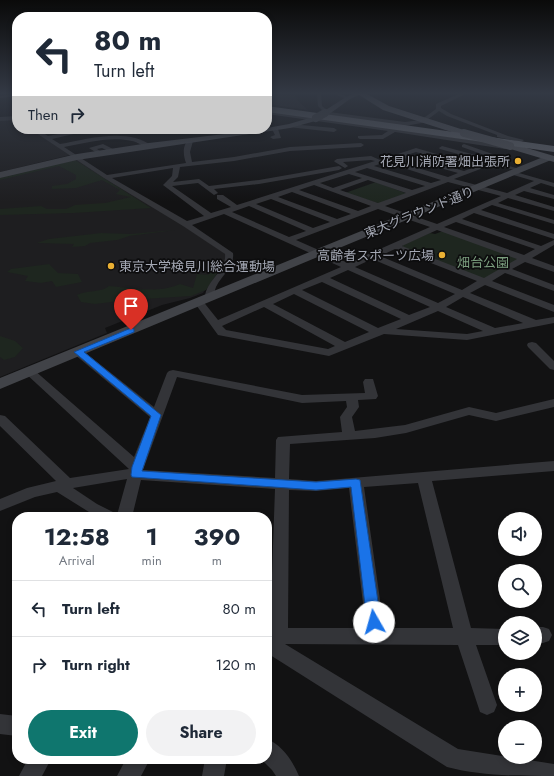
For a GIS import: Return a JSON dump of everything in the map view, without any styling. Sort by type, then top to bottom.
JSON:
[{"type":"highway","points":[[398,129],[553,153]]},
{"type":"main road","points":[[453,129],[508,142],[522,150],[553,153]]},
{"type":"street","points":[[272,133],[283,129]]},
{"type":"street","points":[[322,129],[340,131]]},
{"type":"street","points":[[352,131],[362,129]]},
{"type":"street","points":[[360,137],[367,129]]},
{"type":"street","points":[[378,129],[522,150]]},
{"type":"street","points":[[480,129],[508,142],[522,140]]},
{"type":"street","points":[[360,137],[384,138],[393,131]]},
{"type":"street","points":[[40,134],[106,177],[186,224],[230,255],[229,262],[204,299],[216,325],[222,333],[329,353],[438,307],[549,247]]},
{"type":"street","points":[[48,139],[78,134]]},
{"type":"street","points":[[0,175],[100,153],[245,134]]},
{"type":"street","points":[[58,146],[107,137],[134,139],[149,146]]},
{"type":"street","points":[[360,137],[366,154]]},
{"type":"street","points":[[289,240],[464,174],[499,158],[458,144],[454,140]]},
{"type":"street","points":[[189,164],[186,152],[190,141]]},
{"type":"street","points":[[322,146],[328,153]]},
{"type":"street","points":[[106,177],[163,167],[227,160],[278,151],[322,146],[366,154],[383,161],[554,210]]},
{"type":"street","points":[[442,148],[490,162],[554,185]]},
{"type":"street","points":[[383,161],[416,150],[479,168]]},
{"type":"street","points":[[278,151],[284,159]]},
{"type":"street","name":"東大グラウンド通り","points":[[0,384],[477,188],[515,172],[553,153]]},
{"type":"street","points":[[186,224],[318,182],[348,169],[366,154]]},
{"type":"street","points":[[413,193],[369,178],[348,169],[337,161],[366,154],[432,186]]},
{"type":"street","points":[[401,155],[464,174]]},
{"type":"street","points":[[159,158],[163,167]]},
{"type":"street","points":[[166,185],[175,177],[177,165]]},
{"type":"street","points":[[208,188],[234,186],[348,169]]},
{"type":"street","points":[[222,177],[234,186]]},
{"type":"street","points":[[217,195],[312,178],[333,190],[554,269]]},
{"type":"street","points":[[333,190],[369,178]]},
{"type":"street","points":[[166,185],[199,181],[217,195],[238,208]]},
{"type":"street","points":[[216,325],[324,279],[541,181]]},
{"type":"street","points":[[166,185],[210,217]]},
{"type":"street","points":[[524,189],[554,198]]},
{"type":"street","points":[[293,190],[358,214]]},
{"type":"street","points":[[272,197],[337,222]]},
{"type":"street","points":[[492,203],[554,222]]},
{"type":"street","points":[[250,204],[313,231]]},
{"type":"street","points":[[475,211],[554,237]]},
{"type":"street","points":[[226,212],[492,331]]},
{"type":"street","points":[[456,219],[549,247]]},
{"type":"street","points":[[396,246],[554,309]]},
{"type":"street","points":[[373,256],[535,324]]},
{"type":"street","points":[[505,270],[554,288]]},
{"type":"street","points":[[324,279],[409,320]]},
{"type":"street","points":[[296,291],[381,331],[467,337],[554,320]]},
{"type":"street","points":[[266,304],[343,346]]},
{"type":"street","points":[[532,345],[554,367]]},
{"type":"street","points":[[78,352],[156,415]]},
{"type":"street","points":[[30,372],[137,471]]},
{"type":"street","points":[[125,512],[137,471],[156,415],[174,373],[302,399],[372,396],[369,382]]},
{"type":"street","points":[[349,436],[346,417],[353,407],[352,397]]},
{"type":"street","points":[[272,625],[283,484],[283,440],[349,436],[406,430],[458,413],[469,411],[496,417],[554,403]]},
{"type":"street","points":[[0,419],[63,485],[92,508],[100,512]]},
{"type":"street","points":[[0,505],[32,492],[137,471],[316,486],[554,466]]},
{"type":"street","points":[[424,477],[464,636],[487,705]]},
{"type":"street","points":[[356,483],[376,637]]},
{"type":"street","points":[[272,638],[498,637]]},
{"type":"street","points":[[272,642],[273,647],[455,759],[554,775]]},
{"type":"street","points":[[0,724],[12,725]]},
{"type":"street","points":[[272,755],[280,762],[288,776]]},
{"type":"street","points":[[30,776],[37,764]]},
{"type":"street","points":[[128,776],[136,764]]},
{"type":"street","points":[[213,776],[215,764]]},
{"type":"shaded area","points":[[0,129],[12,129],[12,134],[38,134],[70,155],[0,172]]},
{"type":"shaded area","name":"東京大学検見川総合運動場","points":[[72,160],[78,160],[170,216],[227,256],[224,264],[203,293],[162,305],[105,328],[107,333],[0,377],[0,177]]},
{"type":"green space","points":[[75,160],[151,208],[74,213],[0,215],[0,209],[41,206],[47,209],[66,209],[75,205],[105,203],[131,197],[116,194],[120,190],[102,180],[76,188],[52,189],[52,186],[67,184],[76,179],[76,175],[59,166],[0,180],[0,178]]},
{"type":"green space","points":[[376,182],[408,194],[381,204],[345,193]]},
{"type":"green space","points":[[175,230],[129,236],[117,240],[90,243],[85,246],[72,247],[74,244],[37,243],[49,239],[101,233],[131,234]]},
{"type":"green space","name":"畑台公園","points":[[443,231],[517,258],[518,260],[486,278],[480,278],[403,247],[403,245],[430,233],[435,234]]},
{"type":"green space","points":[[220,261],[224,263],[206,290],[191,296],[128,300],[95,304],[81,302],[77,295],[85,292],[102,290],[109,286],[153,290],[180,284],[193,288],[197,274],[208,275],[212,270],[210,266]]},
{"type":"green space","points":[[49,264],[58,273],[78,274],[82,282],[56,287],[52,281],[41,283],[25,281],[28,276],[7,272],[11,269]]},
{"type":"green space","points":[[0,336],[15,341],[23,348],[15,357],[4,360],[0,357]]},
{"type":"place","name":"花見川消防署畑出張所","points":[[518,161]]},
{"type":"place","name":"高齢者スポーツ広場","points":[[442,255]]},
{"type":"place","name":"東京大学検見川総合運動場","points":[[111,266]]},
{"type":"route","points":[[131,330],[78,352],[156,415],[137,467],[136,475],[316,486],[356,483],[374,622]]}]
